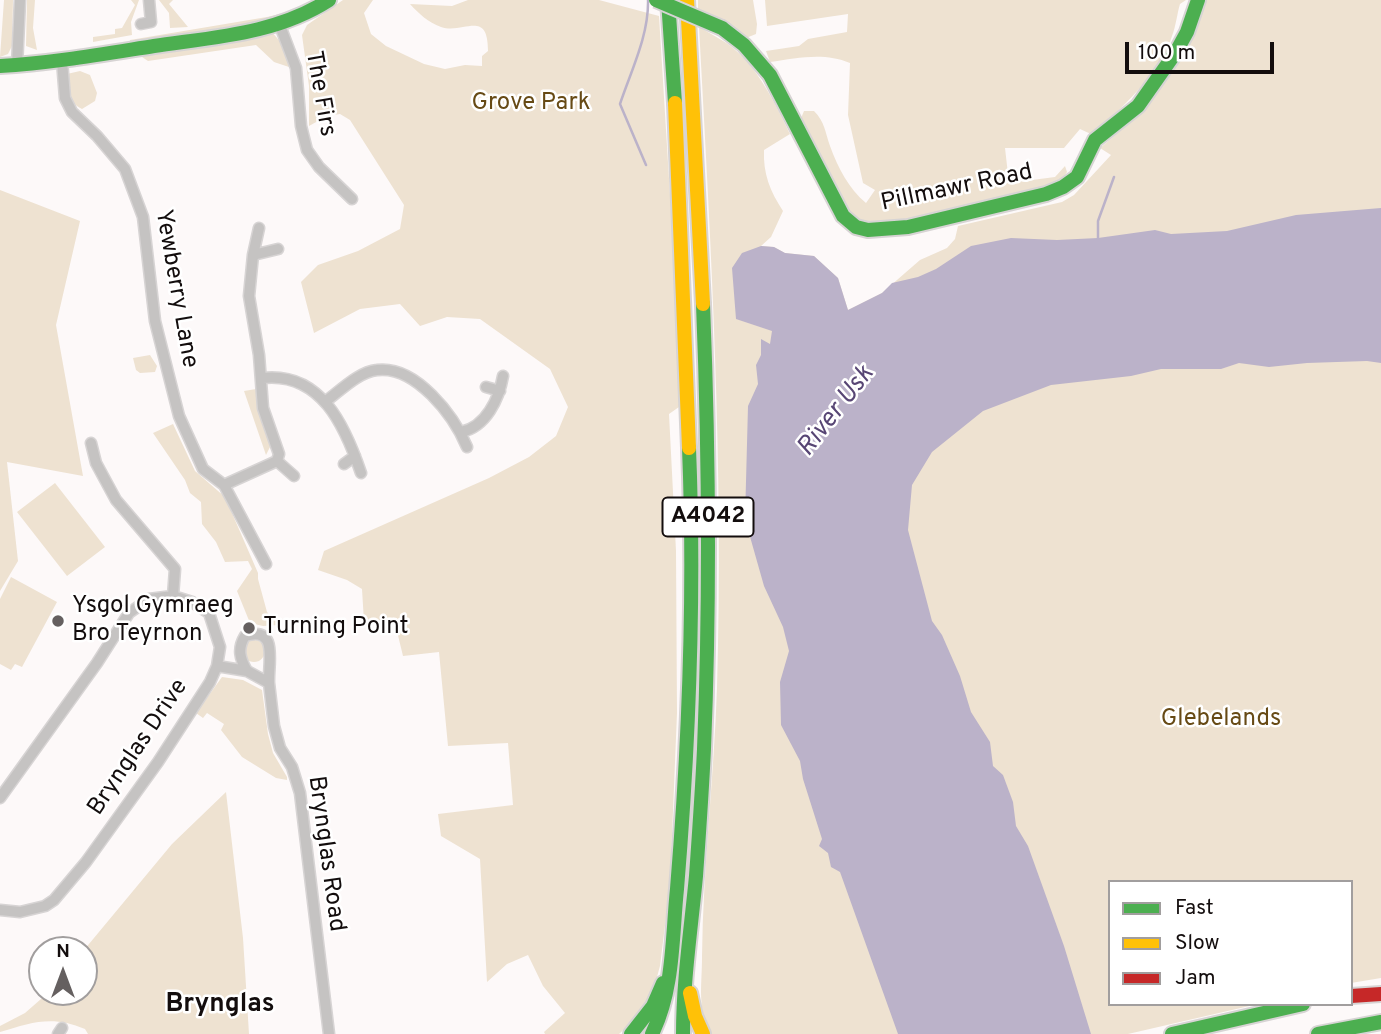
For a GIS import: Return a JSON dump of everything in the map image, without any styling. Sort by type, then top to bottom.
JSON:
[{"type":"main road","points":[[0,66],[62,61],[222,36],[279,23],[318,9],[330,0]]},
{"type":"main road","name":"Pillmawr Road","points":[[656,0],[722,28],[744,45],[771,75],[843,216],[856,227],[883,230],[937,221],[975,209],[1046,194],[1077,177],[1095,140],[1138,106],[1176,52],[1187,32],[1198,0]]},
{"type":"main road","name":"A4042","points":[[652,1034],[665,1002],[669,971],[679,861],[690,662],[690,477],[677,140],[668,0]]},
{"type":"main road","name":"A4042","points":[[683,1034],[683,1000],[688,962],[708,660],[704,334],[687,0]]},
{"type":"main road","name":"A4042","points":[[688,962],[691,999],[704,1034]]},
{"type":"main road","name":"A4042","points":[[631,1034],[653,1006],[669,971]]},
{"type":"main road","points":[[1353,996],[1381,988]]},
{"type":"main road","points":[[1353,996],[1381,994]]},
{"type":"main road","points":[[1175,1033],[1294,1006]]},
{"type":"main road","points":[[1318,1034],[1381,1022]]},
{"type":"street","points":[[17,66],[20,0]]},
{"type":"street","points":[[141,24],[151,22],[149,0]]},
{"type":"street","name":"The Firs","points":[[279,23],[296,68],[300,126],[307,150],[319,167],[352,198]]},
{"type":"street","name":"Yewberry Lane","points":[[62,61],[65,98],[72,112],[125,169],[136,195],[143,217],[155,321],[179,413],[203,469],[224,485],[266,564]]},
{"type":"street","points":[[259,228],[249,296],[262,378],[263,408],[277,447],[278,461],[294,476]]},
{"type":"street","points":[[253,255],[278,248]]},
{"type":"street","points":[[326,401],[366,374],[377,370],[395,372],[412,380],[443,407],[461,432],[467,447]]},
{"type":"street","points":[[262,378],[279,376],[320,395],[344,430],[361,473]]},
{"type":"street","points":[[461,432],[482,419],[494,404],[503,376]]},
{"type":"street","points":[[486,387],[500,391]]},
{"type":"street","points":[[0,798],[97,663],[129,612],[149,599],[173,596],[175,569],[116,500],[96,463],[91,443]]},
{"type":"street","points":[[344,464],[355,456]]},
{"type":"street","points":[[224,485],[278,461]]},
{"type":"street","name":"Brynglas Drive","points":[[0,909],[20,912],[45,906],[54,900],[86,862],[201,695],[217,666],[220,646],[209,613],[192,602],[173,596]]},
{"type":"street","name":"Brynglas Road","points":[[247,671],[242,663],[240,645],[245,636],[255,633],[264,636],[271,656],[268,670],[274,726],[280,748],[292,768],[300,793],[329,1034]]},
{"type":"street","points":[[217,666],[247,671],[269,682]]},
{"type":"green space","points":[[4,0],[13,0],[12,46],[8,54],[0,57]]},
{"type":"green space","points":[[27,0],[35,0],[33,28],[37,50],[26,46]]},
{"type":"green space","points":[[131,0],[139,0],[131,22],[132,35],[93,42],[93,37],[115,34],[115,29],[122,28],[135,5]]},
{"type":"green space","points":[[159,0],[173,0],[169,4],[188,27],[170,28],[169,13]]},
{"type":"green space","name":"Grove Park","points":[[343,0],[373,0],[364,13],[371,34],[386,46],[424,64],[445,69],[465,65],[482,66],[482,56],[488,51],[484,30],[473,26],[449,29],[441,27],[432,23],[410,4],[452,6],[468,0],[599,0],[659,16],[678,325],[679,407],[669,414],[676,551],[677,713],[670,885],[660,966],[649,1006],[619,1034],[545,1034],[544,1032],[565,1013],[543,986],[528,955],[507,964],[487,982],[480,859],[441,836],[438,814],[513,805],[508,743],[448,746],[439,652],[403,656],[394,619],[364,622],[362,589],[347,580],[318,570],[324,551],[489,478],[529,457],[556,436],[568,407],[550,369],[480,319],[447,317],[420,326],[400,304],[360,309],[314,333],[301,282],[318,265],[358,251],[400,229],[404,205],[350,120],[340,114],[327,116],[309,126],[309,86],[302,35],[307,25]]},
{"type":"green space","points":[[698,0],[753,0],[756,34],[746,38],[722,20],[698,9]]},
{"type":"green space","points":[[765,0],[1186,0],[1180,4],[1167,50],[1159,63],[1138,90],[1093,135],[1080,129],[1064,148],[1005,148],[1009,183],[1055,177],[1065,166],[1067,172],[1059,184],[908,222],[870,224],[852,218],[799,123],[804,111],[814,111],[818,115],[840,170],[849,185],[866,203],[875,190],[863,183],[848,115],[850,63],[821,57],[770,62],[766,51],[799,46],[808,39],[847,32],[848,14],[767,26]]},
{"type":"green space","points":[[1204,0],[1381,0],[1381,246],[772,335],[771,344],[948,1034],[710,1034],[703,1014],[701,987],[704,890],[717,688],[719,523],[715,358],[699,27],[728,44],[748,63],[764,85],[790,134],[764,150],[768,182],[783,211],[771,237],[761,246],[774,247],[785,253],[814,256],[838,278],[848,310],[882,293],[920,260],[947,248],[955,239],[958,226],[1062,202],[1074,195],[1111,155],[1100,148],[1140,114],[1190,42]]},
{"type":"green space","points":[[305,8],[304,11],[269,20],[130,43],[130,40]]},
{"type":"green space","points":[[271,31],[284,46],[291,61],[289,67],[274,62],[256,45],[148,61],[142,57],[145,53]]},
{"type":"green space","points":[[80,71],[90,75],[97,93],[95,101],[82,109],[71,99],[67,74]]},
{"type":"green space","points":[[0,190],[80,221],[56,325],[83,476],[7,462],[18,561],[0,591]]},
{"type":"green space","name":"Glebelands","points":[[1381,311],[1381,978],[1353,983],[1353,880],[1108,880],[1108,1006],[1249,1006],[1128,1034],[1040,1034],[867,449],[933,384]]},
{"type":"green space","points":[[150,355],[157,366],[155,372],[140,373],[136,370],[133,358]]},
{"type":"green space","points":[[256,389],[270,447],[266,455],[244,391]]},
{"type":"green space","points":[[173,424],[195,471],[225,497],[258,573],[267,612],[279,625],[250,623],[237,591],[252,569],[248,561],[225,562],[216,542],[202,524],[201,502],[190,493],[185,480],[153,433]]},
{"type":"green space","points":[[55,483],[105,547],[67,576],[17,512]]},
{"type":"green space","points":[[11,577],[57,602],[22,667],[15,664],[11,670],[0,664],[0,599]]},
{"type":"green space","points":[[254,640],[262,643],[265,651],[262,659],[254,662],[246,659],[243,651],[246,643]]},
{"type":"green space","points":[[222,677],[243,680],[262,690],[273,753],[287,780],[276,778],[242,757],[221,730],[224,724],[207,713],[203,718],[196,713]]},
{"type":"green space","points":[[226,792],[243,938],[249,1034],[88,1034],[85,1029],[52,1021],[0,1032],[0,1026],[33,1006],[98,1006],[98,936],[96,936],[172,844]]},
{"type":"water","name":"River Usk","points":[[1381,208],[1381,363],[1307,363],[1269,367],[1239,363],[1221,369],[1161,369],[1131,376],[1051,385],[983,411],[932,452],[912,485],[908,530],[932,621],[942,635],[960,676],[971,712],[990,742],[993,766],[1003,775],[1013,802],[1016,826],[1028,846],[1064,946],[1091,1034],[898,1034],[840,872],[831,867],[828,853],[819,846],[822,839],[800,761],[781,725],[780,682],[789,651],[783,627],[764,586],[745,519],[748,406],[758,384],[756,365],[761,355],[761,339],[770,344],[772,331],[736,319],[732,268],[742,253],[761,246],[774,247],[785,253],[814,256],[838,278],[848,310],[882,293],[892,283],[918,277],[936,269],[971,246],[1011,238],[1057,240],[1098,238],[1155,230],[1171,234],[1227,231],[1296,215]]},
{"type":"waterway","points":[[646,165],[620,104],[646,26],[648,0]]},
{"type":"waterway","points":[[1098,241],[1098,221],[1114,177]]},
{"type":"traffic: fast","points":[[0,66],[77,58],[244,32],[288,20],[329,0]]},
{"type":"traffic: fast","points":[[656,0],[722,28]]},
{"type":"traffic: fast","points":[[668,0],[675,103]]},
{"type":"traffic: fast","points":[[722,28],[744,45],[770,75],[843,216],[856,227],[868,230],[908,227],[1046,194],[1063,187],[1077,177],[1095,140],[1138,106],[1176,52],[1187,32],[1198,0]]},
{"type":"traffic: fast","points":[[683,1034],[696,876],[706,693],[708,527],[703,304]]},
{"type":"traffic: fast","points":[[652,1034],[664,1000],[671,963],[685,779],[691,614],[689,448]]},
{"type":"traffic: fast","points":[[631,1034],[653,1006],[663,983]]},
{"type":"traffic: fast","points":[[1172,1034],[1294,1006]]},
{"type":"traffic: fast","points":[[1318,1034],[1381,1022]]},
{"type":"traffic: slow","points":[[687,0],[703,304]]},
{"type":"traffic: slow","points":[[675,103],[689,448]]},
{"type":"traffic: slow","points":[[690,993],[695,1016],[703,1034]]},
{"type":"traffic: jam","points":[[1353,996],[1381,994]]},
{"type":"place","name":"Ysgol Gymraeg Bro Teyrnon","points":[[58,621]]},
{"type":"place","name":"Turning Point","points":[[249,628]]},
{"type":"district","name":"Brynglas","points":[[220,1006]]}]
